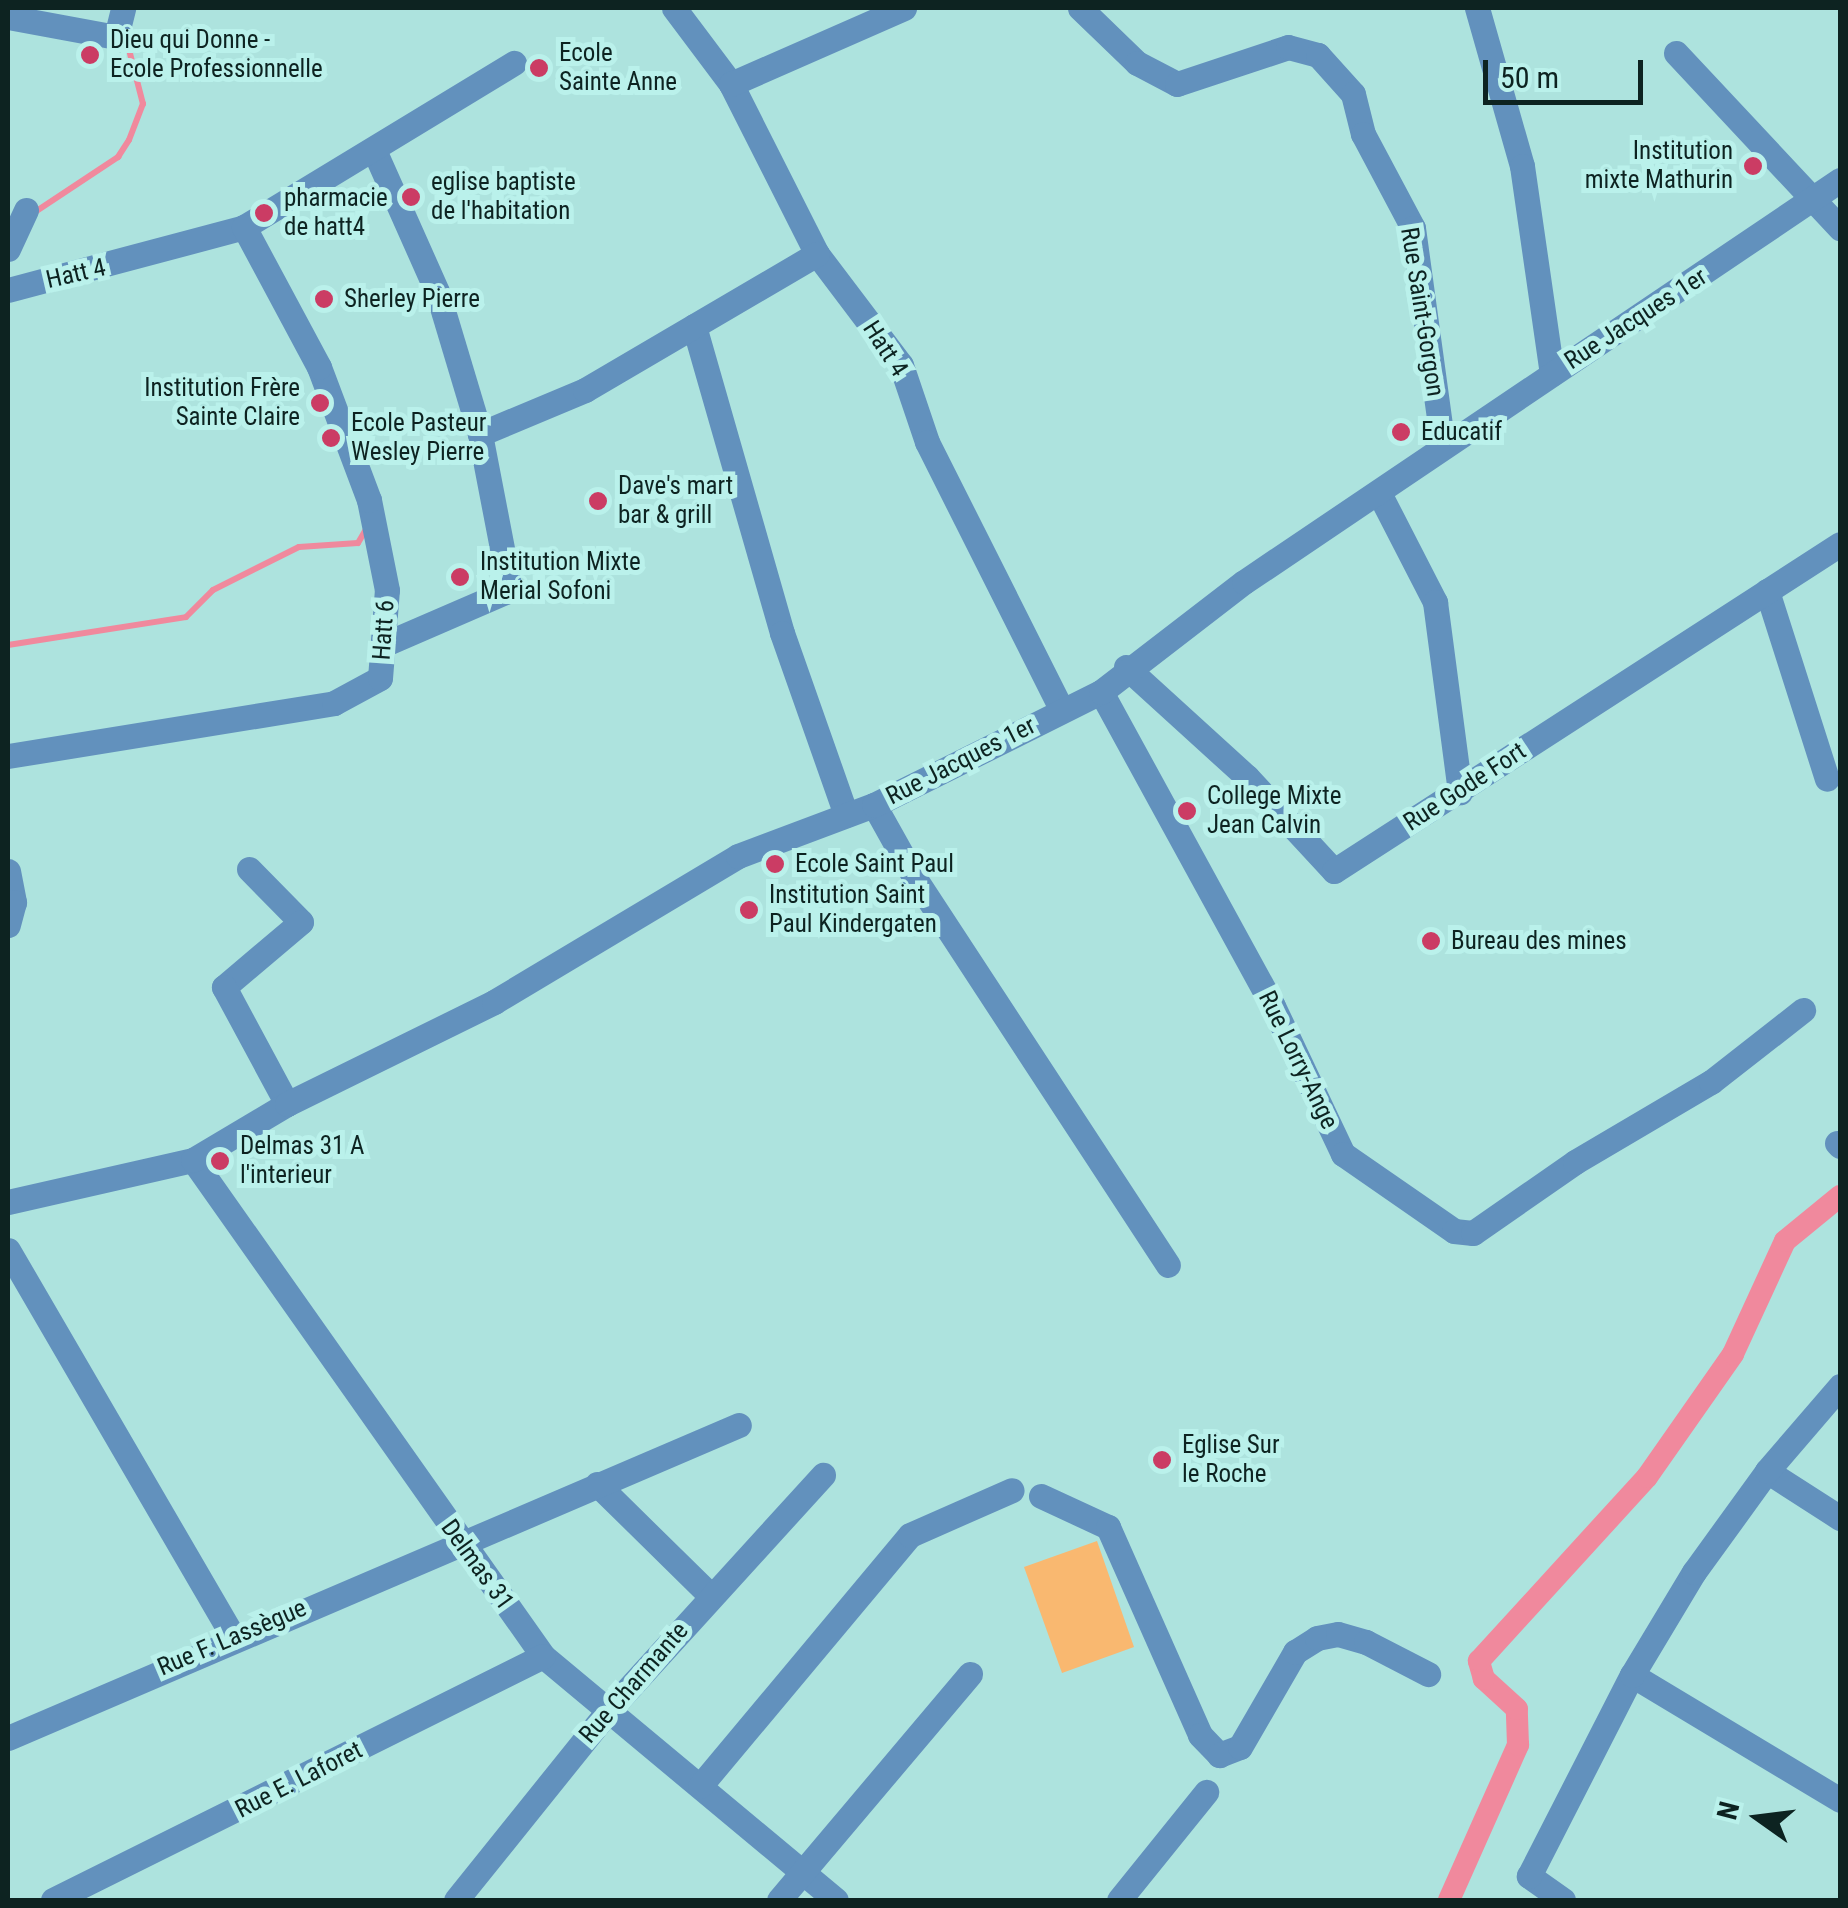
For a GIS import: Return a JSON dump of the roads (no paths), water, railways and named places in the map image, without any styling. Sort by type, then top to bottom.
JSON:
[{"type":"street","points":[[8,18],[116,37],[123,8]]},
{"type":"street","name":"Hatt 4","points":[[674,8],[732,84],[817,254],[901,365],[927,442],[1062,710]]},
{"type":"street","points":[[732,84],[904,8]]},
{"type":"street","name":"Rue Saint-Gorgon","points":[[1080,8],[1136,63],[1177,84],[1288,47],[1318,55],[1352,94],[1363,134],[1413,228],[1443,446]]},
{"type":"street","points":[[1478,8],[1522,166],[1552,374]]},
{"type":"street","points":[[1676,53],[1818,199],[1840,228]]},
{"type":"street","name":"Hatt 4","points":[[8,290],[244,228],[514,63]]},
{"type":"street","points":[[374,150],[438,294],[480,434],[510,590],[383,645]]},
{"type":"street","name":"Rue Jacques 1er","points":[[8,1202],[193,1160],[287,1104],[494,1002],[738,856],[874,805],[1100,692],[1126,667],[1443,446],[1818,199],[1840,180]]},
{"type":"street","points":[[8,249],[26,210]]},
{"type":"street","name":"Hatt 6","points":[[8,756],[334,704],[380,678],[387,590],[369,500],[319,368],[244,228]]},
{"type":"street","points":[[480,434],[585,390],[817,254]]},
{"type":"street","points":[[694,326],[782,632],[846,815]]},
{"type":"street","points":[[1379,493],[1435,602],[1460,792]]},
{"type":"street","name":"Rue Gode Fort","points":[[1126,667],[1247,777],[1334,870],[1840,544]]},
{"type":"street","points":[[1767,592],[1827,779]]},
{"type":"street","name":"Rue Lorry-Ange","points":[[1100,692],[1273,1006],[1343,1154],[1454,1231],[1473,1232],[1574,1162],[1711,1082],[1803,1010]]},
{"type":"street","points":[[874,805],[916,880],[1168,1264]]},
{"type":"street","points":[[249,869],[300,922],[224,987],[287,1104]]},
{"type":"street","points":[[8,871],[14,902],[8,924]]},
{"type":"street","name":"Delmas 31","points":[[193,1160],[458,1541],[543,1656],[836,1900]]},
{"type":"street","points":[[8,1250],[234,1638]]},
{"type":"street","points":[[1563,1900],[1530,1876],[1632,1676],[1694,1572],[1767,1471],[1840,1386]]},
{"type":"street","name":"Rue F. Lassègue","points":[[8,1738],[458,1541],[739,1425]]},
{"type":"street","points":[[1767,1471],[1840,1518]]},
{"type":"street","name":"Rue Charmante","points":[[456,1900],[609,1710],[823,1476]]},
{"type":"street","points":[[598,1484],[710,1596]]},
{"type":"street","points":[[700,1786],[910,1535],[1012,1490]]},
{"type":"street","points":[[1042,1496],[1108,1527],[1200,1735],[1219,1755],[1240,1748],[1295,1652],[1317,1638],[1338,1634],[1366,1642],[1428,1674]]},
{"type":"street","name":"Rue E. Laforet","points":[[53,1900],[543,1656]]},
{"type":"street","points":[[779,1900],[970,1674]]},
{"type":"street","points":[[1632,1676],[1840,1800]]},
{"type":"street","points":[[1119,1900],[1206,1792]]},
{"type":"waterway","points":[[35,212],[118,157],[129,140],[143,104],[126,38]]},
{"type":"waterway","points":[[8,645],[186,617],[213,590],[299,547],[358,543],[366,529]]},
{"type":"waterway","points":[[1449,1900],[1518,1745],[1517,1709],[1484,1679],[1479,1661],[1647,1477],[1733,1354],[1785,1241],[1840,1196]]},
{"type":"place","name":"Dieu qui Donne - Ecole Professionnelle","points":[[90,55]]},
{"type":"place","name":"Ecole Sainte Anne","points":[[539,68]]},
{"type":"place","name":"Institution mixte Mathurin","points":[[1753,166]]},
{"type":"place","name":"eglise baptiste de l'habitation","points":[[411,197]]},
{"type":"place","name":"pharmacie de hatt4","points":[[264,213]]},
{"type":"place","name":"Sherley Pierre","points":[[324,299]]},
{"type":"place","name":"Institution Frère Sainte Claire","points":[[320,403]]},
{"type":"place","name":"Educatif","points":[[1401,432]]},
{"type":"place","name":"Ecole Pasteur Wesley Pierre","points":[[331,438]]},
{"type":"place","name":"Dave's mart bar & grill","points":[[598,501]]},
{"type":"place","name":"Institution Mixte Merial Sofoni","points":[[460,577]]},
{"type":"place","name":"College Mixte Jean Calvin","points":[[1187,811]]},
{"type":"place","name":"Ecole Saint Paul","points":[[775,864]]},
{"type":"place","name":"Institution Saint Paul Kindergaten","points":[[749,910]]},
{"type":"place","name":"Bureau des mines","points":[[1431,941]]},
{"type":"place","name":"Delmas 31 A l'interieur","points":[[220,1161]]},
{"type":"place","name":"Eglise Sur le Roche","points":[[1162,1460]]}]
